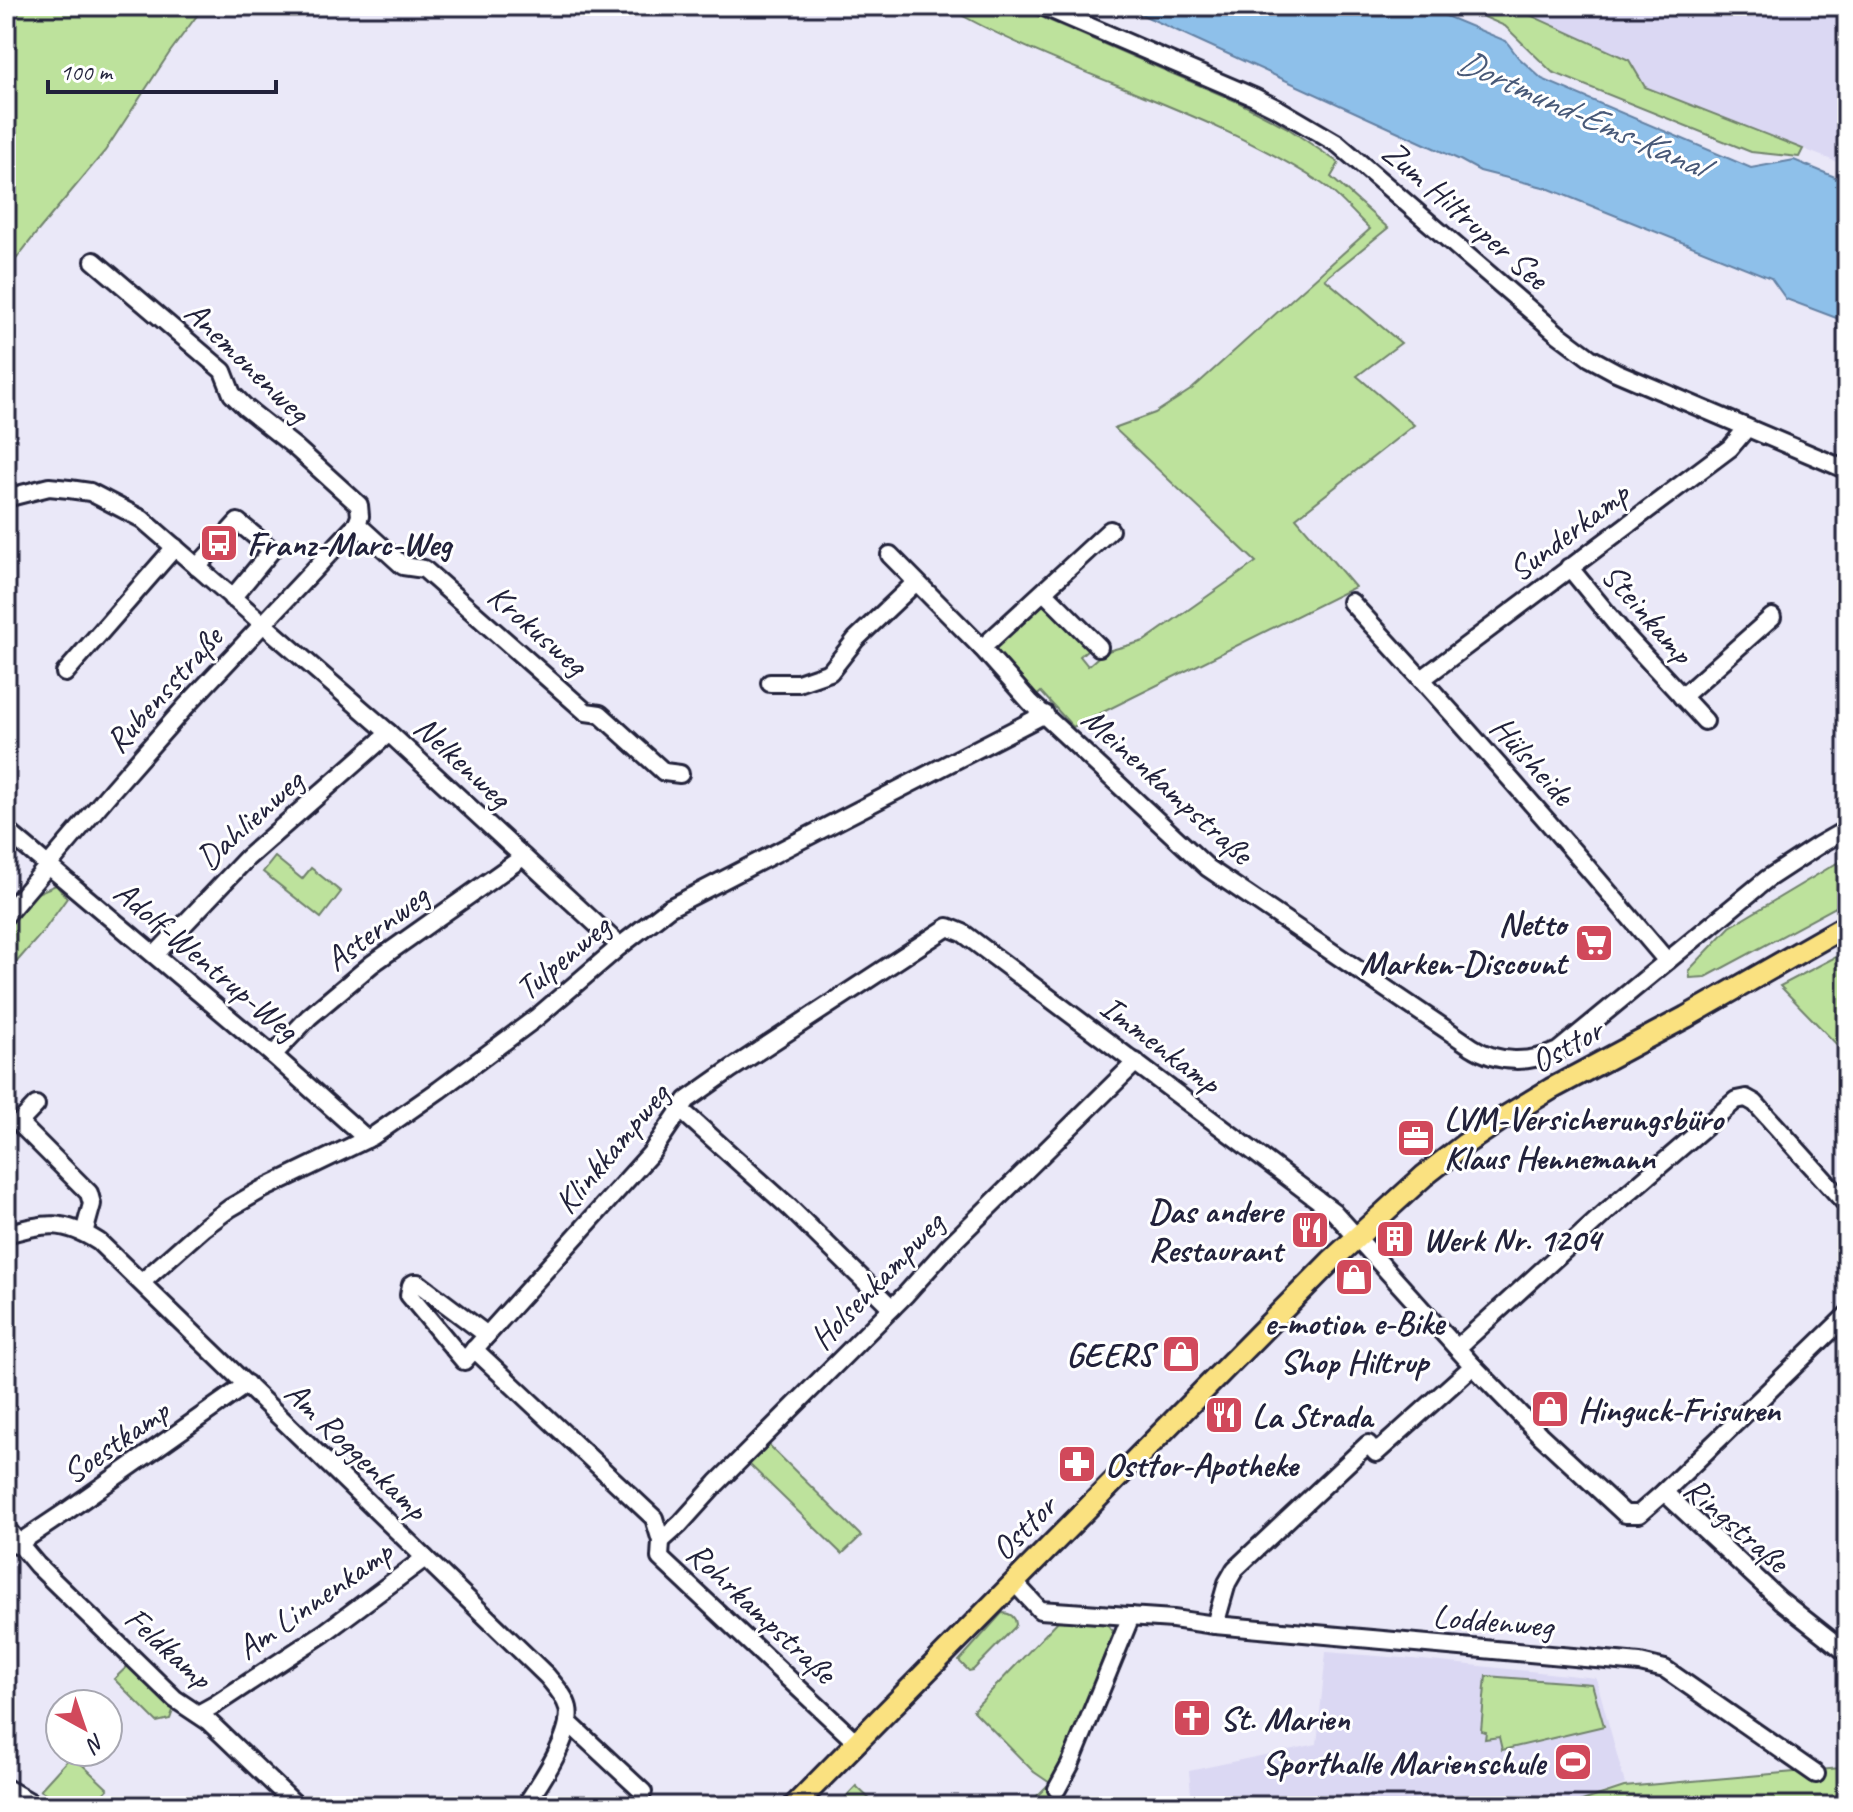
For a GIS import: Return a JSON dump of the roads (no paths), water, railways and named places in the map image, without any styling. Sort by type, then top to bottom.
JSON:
[{"type":"main road","name":"Osttor","points":[[794,1806],[1355,1237],[1424,1176],[1497,1122],[1551,1089],[1686,1017],[1847,925]]},
{"type":"main road","name":"Osttor","points":[[1686,1017],[1742,994],[1847,940]]},
{"type":"street","name":"Zum Hiltruper See","points":[[1042,6],[1254,97],[1306,124],[1347,151],[1558,334],[1590,358],[1616,372],[1847,470]]},
{"type":"street","name":"Anemonenweg","points":[[94,261],[223,371],[232,394],[246,408],[359,505],[357,524]]},
{"type":"street","name":"Sunderkamp","points":[[1422,679],[1730,448],[1747,428]]},
{"type":"street","points":[[6,498],[49,487],[90,492],[142,519],[263,624]]},
{"type":"street","points":[[197,567],[238,522],[272,550],[232,598]]},
{"type":"street","name":"Rubensstraße","points":[[6,915],[123,777],[357,524]]},
{"type":"street","name":"Krokusweg","points":[[357,524],[403,566],[424,569],[586,712],[600,714],[664,772],[680,774]]},
{"type":"street","points":[[982,648],[1110,530]]},
{"type":"street","points":[[65,673],[175,547]]},
{"type":"street","name":"Meinenkampstraße","points":[[890,555],[982,648],[1030,702],[1208,868],[1480,1052],[1501,1059],[1536,1058]]},
{"type":"street","name":"Steinkamp","points":[[1569,567],[1624,634],[1705,721]]},
{"type":"street","points":[[770,683],[798,683],[830,672],[856,639],[916,582]]},
{"type":"street","name":"Meinenkampstraße","points":[[1044,592],[1099,647]]},
{"type":"street","name":"Hülsheide","points":[[1351,602],[1606,888],[1667,961]]},
{"type":"street","name":"Steinkamp","points":[[1682,697],[1772,617]]},
{"type":"street","name":"Nelkenweg","points":[[263,624],[389,733],[620,946]]},
{"type":"street","name":"Tulpenweg","points":[[142,1282],[230,1208],[367,1139],[439,1090],[536,1018],[669,908],[1045,714]]},
{"type":"street","name":"Dahlienweg","points":[[155,955],[247,858],[389,733]]},
{"type":"street","name":"Osttor","points":[[1536,1058],[1558,1051],[1767,879],[1847,829]]},
{"type":"street","name":"Adolf-Wentrup-Weg","points":[[6,830],[273,1055],[367,1139]]},
{"type":"street","name":"Asternweg","points":[[273,1055],[309,1017],[372,964],[523,857]]},
{"type":"street","name":"Immenkamp","points":[[921,943],[948,927],[963,933],[1334,1212],[1355,1237]]},
{"type":"street","name":"Klinkkampweg","points":[[487,1335],[651,1153],[687,1100],[921,943]]},
{"type":"street","name":"Holsenkampweg","points":[[661,1541],[892,1308],[949,1246],[1136,1062]]},
{"type":"street","points":[[1457,1348],[1607,1211],[1736,1100],[1746,1098],[1755,1103],[1847,1205]]},
{"type":"street","points":[[36,1105],[19,1123],[89,1193],[92,1204],[84,1233]]},
{"type":"street","points":[[681,1110],[790,1208],[892,1308]]},
{"type":"street","name":"Am Roggenkamp","points":[[6,1234],[38,1225],[60,1226],[84,1233],[99,1242],[547,1676],[565,1699],[568,1722],[643,1792]]},
{"type":"street","name":"Ringstraße","points":[[1355,1237],[1540,1435],[1625,1514],[1639,1514],[1664,1492],[1780,1600],[1847,1653]]},
{"type":"street","name":"Rohrkampstraße","points":[[487,1335],[418,1283],[411,1285],[409,1295],[464,1361],[474,1349],[654,1518],[661,1541],[660,1558],[857,1743]]},
{"type":"street","points":[[1664,1492],[1847,1315]]},
{"type":"street","points":[[474,1349],[487,1335]]},
{"type":"street","points":[[1215,1625],[1227,1583],[1235,1569],[1368,1444],[1376,1453],[1473,1366]]},
{"type":"street","name":"Soestkamp","points":[[18,1544],[247,1384]]},
{"type":"street","name":"Feldkamp","points":[[6,1528],[37,1565],[164,1689],[208,1721],[297,1806]]},
{"type":"street","name":"Am Linnenkamp","points":[[198,1714],[324,1633],[425,1558]]},
{"type":"street","name":"Loddenweg","points":[[1014,1582],[1040,1610],[1173,1619],[1640,1663],[1665,1669],[1816,1774]]},
{"type":"street","points":[[1057,1789],[1070,1765],[1131,1616]]},
{"type":"street","points":[[525,1806],[555,1756],[568,1722]]},
{"type":"street","points":[[6,1788],[37,1806]]},
{"type":"water","name":"Dortmund-Ems-Kanal","points":[[1123,6],[1422,6],[1506,41],[1542,79],[1751,168],[1794,160],[1847,182],[1847,322],[1786,299],[1771,278],[1547,188],[1480,171]]},
{"type":"place","name":"Franz-Marc-Weg","points":[[219,543]]},
{"type":"place","name":"Netto Marken-Discount","points":[[1594,943]]},
{"type":"place","name":"LVM-Versicherungsbüro Klaus Hennemann","points":[[1416,1138]]},
{"type":"place","name":"Das andere Restaurant","points":[[1310,1230]]},
{"type":"place","name":"Werk Nr. 1204","points":[[1395,1239]]},
{"type":"place","name":"e-motion e-Bike Shop Hiltrup","points":[[1354,1277]]},
{"type":"place","name":"GEERS","points":[[1181,1354]]},
{"type":"place","name":"Hinguck-Frisuren","points":[[1550,1409]]},
{"type":"place","name":"La Strada","points":[[1224,1415]]},
{"type":"place","name":"Osttor-Apotheke","points":[[1077,1464]]},
{"type":"place","name":"St. Marien","points":[[1192,1718]]},
{"type":"place","name":"Sporthalle Marienschule","points":[[1573,1762]]}]
